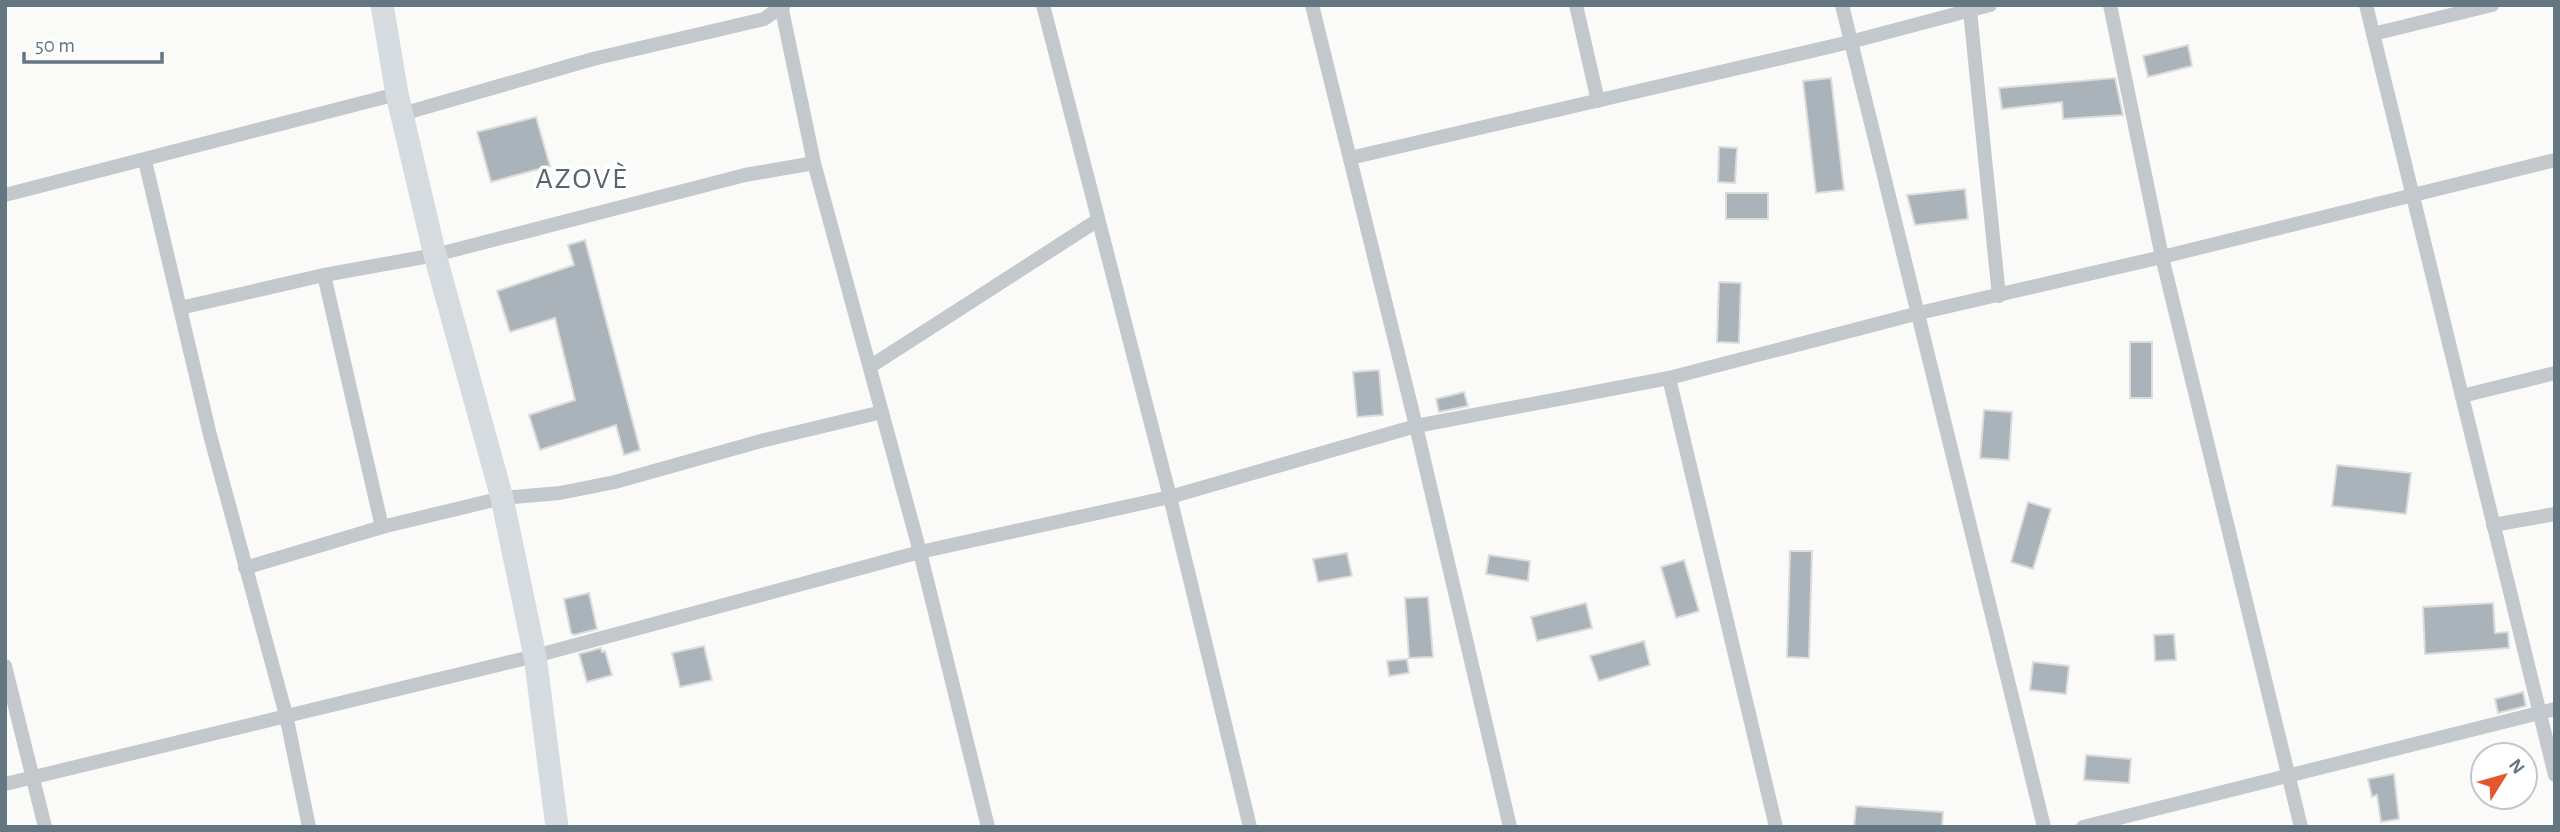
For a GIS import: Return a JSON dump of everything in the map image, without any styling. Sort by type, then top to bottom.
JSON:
[{"type":"main road","points":[[382,6],[400,104],[435,255],[502,498],[535,656],[557,827]]},
{"type":"street","points":[[5,195],[764,19],[782,5],[814,163],[920,552],[988,827]]},
{"type":"street","points":[[1043,5],[1170,497],[1250,827]]},
{"type":"street","points":[[1312,5],[1416,426],[1510,827]]},
{"type":"street","points":[[1576,5],[1598,101]]},
{"type":"street","points":[[1842,5],[2044,827]]},
{"type":"street","points":[[1350,158],[1850,42],[1990,5]]},
{"type":"street","points":[[2109,5],[2162,257],[2301,827]]},
{"type":"street","points":[[2366,5],[2555,775]]},
{"type":"street","points":[[2373,34],[2492,5]]},
{"type":"street","points":[[1970,11],[1999,296]]},
{"type":"street","points":[[5,784],[535,656],[920,552],[1170,497],[1416,426],[1669,378],[1919,313],[2162,257],[2555,160]]},
{"type":"street","points":[[145,161],[210,435],[286,715],[309,827]]},
{"type":"street","points":[[180,308],[324,275],[435,255],[745,175],[814,163]]},
{"type":"street","points":[[871,366],[1098,219]]},
{"type":"street","points":[[324,275],[382,527]]},
{"type":"street","points":[[2462,396],[2555,373]]},
{"type":"street","points":[[1669,378],[1776,827]]},
{"type":"street","points":[[246,568],[382,527],[502,498],[560,493],[615,482],[761,441],[882,412]]},
{"type":"street","points":[[2493,525],[2555,514]]},
{"type":"street","points":[[5,666],[45,827]]},
{"type":"street","points":[[2084,827],[2555,709]]},
{"type":"building","points":[[2188,45],[2192,66],[2148,77],[2143,56]]},
{"type":"building","points":[[1831,78],[1844,190],[1816,193],[1803,81]]},
{"type":"building","points":[[2115,78],[2123,115],[2063,119],[2062,102],[2002,109],[1999,88]]},
{"type":"building","points":[[536,117],[550,166],[491,182],[477,132]]},
{"type":"building","points":[[1719,147],[1737,148],[1735,183],[1718,182]]},
{"type":"building","points":[[1965,189],[1968,219],[1915,225],[1907,195]]},
{"type":"building","points":[[1726,193],[1768,193],[1768,219],[1726,219]]},
{"type":"building","points":[[585,240],[640,450],[624,455],[616,425],[540,450],[529,415],[575,400],[555,318],[510,332],[497,291],[574,265],[568,245]]},
{"type":"building","points":[[1719,282],[1741,283],[1739,343],[1717,342]]},
{"type":"building","points":[[2130,342],[2152,342],[2152,398],[2130,398]]},
{"type":"building","points":[[1379,370],[1383,415],[1357,417],[1353,372]]},
{"type":"building","points":[[1464,392],[1468,406],[1439,412],[1436,399]]},
{"type":"building","points":[[1984,410],[2012,412],[2009,460],[1980,458]]},
{"type":"building","points":[[2337,465],[2411,473],[2406,514],[2332,506]]},
{"type":"building","points":[[2028,502],[2051,509],[2033,569],[2011,562]]},
{"type":"building","points":[[1790,551],[1812,551],[1809,658],[1787,657]]},
{"type":"building","points":[[1347,553],[1352,576],[1318,582],[1313,559]]},
{"type":"building","points":[[1489,555],[1530,561],[1528,581],[1486,574]]},
{"type":"building","points":[[1684,560],[1699,611],[1676,618],[1661,567]]},
{"type":"building","points":[[589,593],[597,629],[574,635],[571,633],[564,599]]},
{"type":"building","points":[[1428,597],[1433,657],[1409,658],[1405,598]]},
{"type":"building","points":[[1586,603],[1592,628],[1537,641],[1531,617]]},
{"type":"building","points":[[2493,603],[2495,633],[2508,632],[2509,648],[2425,654],[2423,607]]},
{"type":"building","points":[[2174,634],[2176,660],[2155,661],[2154,635]]},
{"type":"building","points":[[1644,641],[1650,665],[1599,681],[1590,656]]},
{"type":"building","points":[[704,646],[712,680],[680,687],[672,653]]},
{"type":"building","points":[[601,648],[602,652],[605,651],[612,675],[587,682],[579,654]]},
{"type":"building","points":[[1407,659],[1409,673],[1389,676],[1387,661]]},
{"type":"building","points":[[2033,662],[2069,666],[2066,694],[2030,690]]},
{"type":"building","points":[[2523,692],[2526,706],[2498,713],[2495,699]]},
{"type":"building","points":[[2086,755],[2131,759],[2129,783],[2084,780]]},
{"type":"building","points":[[2394,774],[2399,819],[2381,822],[2377,795],[2372,797],[2368,779]]},
{"type":"building","points":[[1856,806],[1943,812],[1942,827],[1854,827]]},
{"type":"district","name":"AZOVÈ","points":[[582,178]]}]
